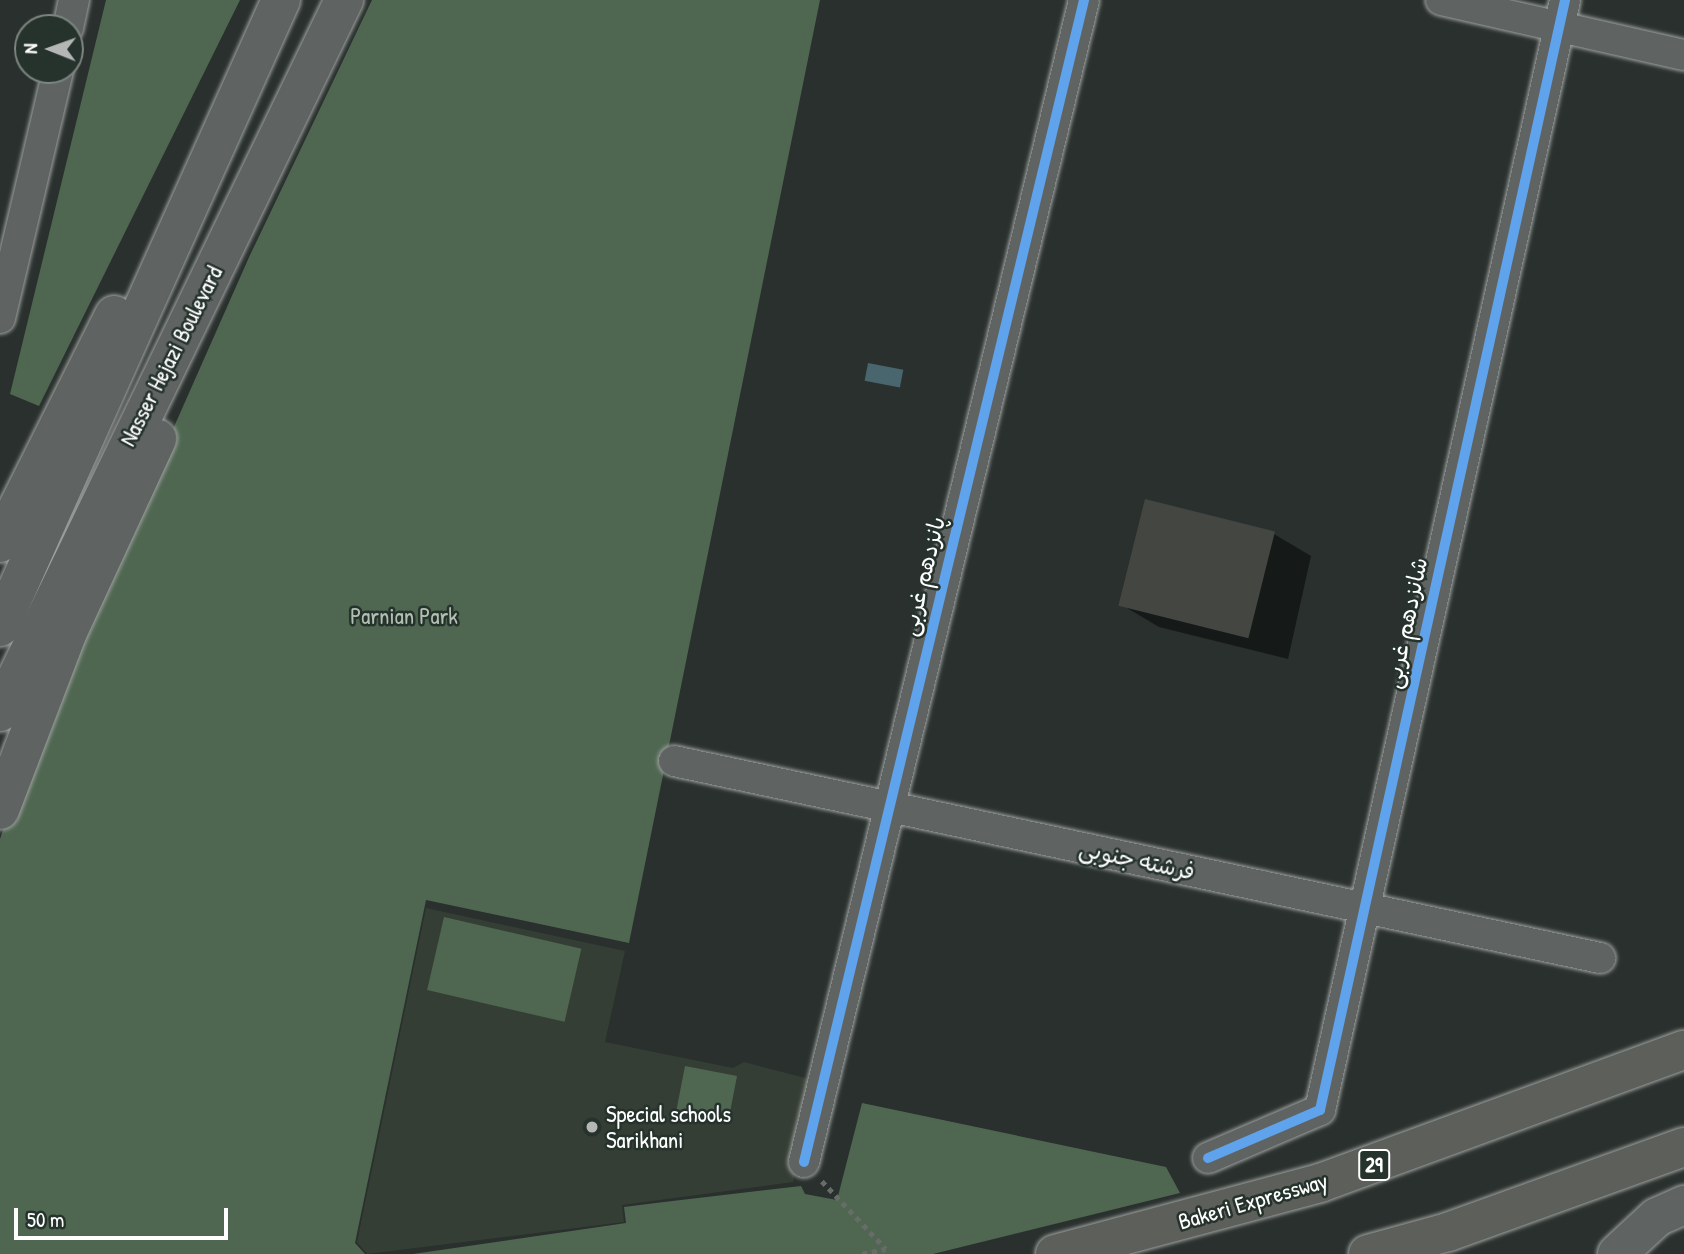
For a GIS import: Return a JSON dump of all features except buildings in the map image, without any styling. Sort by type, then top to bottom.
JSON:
[{"type":"highway","name":"Bakeri Expressway","points":[[1055,1254],[1320,1183],[1684,1050]]},
{"type":"highway","points":[[1368,1254],[1448,1233],[1684,1147]]},
{"type":"main road","name":"Nasser Hejazi Boulevard","points":[[0,627],[204,163],[281,0]]},
{"type":"main road","name":"Nasser Hejazi Boulevard","points":[[0,712],[344,0]]},
{"type":"main road","points":[[0,543],[84,365],[204,163]]},
{"type":"main road","points":[[0,810],[68,632],[185,376],[255,188]]},
{"type":"main road","points":[[1617,1254],[1657,1217],[1684,1205]]},
{"type":"street","name":"پانزدهم غربی","points":[[804,1162],[1084,0]]},
{"type":"street","points":[[1441,0],[1561,13],[1684,55]]},
{"type":"street","name":"شانزدهم غربی","points":[[1208,1158],[1320,1110],[1561,13]]},
{"type":"street","points":[[0,318],[55,84]]},
{"type":"street","name":"فرشته جنوبی","points":[[674,761],[1600,958]]},
{"type":"path","points":[[804,1162],[886,1249],[862,1254]]},
{"type":"shaded area","name":"Special schools Sarikhani","points":[[426,908],[625,951],[605,1042],[733,1068],[744,1062],[813,1080],[793,1182],[622,1205],[624,1222],[367,1254],[357,1242]]},
{"type":"green space","points":[[106,0],[240,0],[39,406],[10,394]]},
{"type":"green space","name":"Parnian Park","points":[[372,0],[820,0],[629,943],[426,900],[355,1243],[365,1254],[0,1254],[0,839],[28,757],[250,255]]},
{"type":"green space","points":[[444,917],[581,949],[565,1022],[427,990]]},
{"type":"green space","points":[[685,1066],[737,1076],[729,1119],[677,1109]]},
{"type":"green space","points":[[862,1103],[1166,1167],[1180,1193],[933,1254],[413,1254],[626,1223],[624,1207],[801,1186],[805,1194],[837,1200]]},
{"type":"water","points":[[868,363],[903,370],[900,388],[865,381]]},
{"type":"cycle path","points":[[804,1162],[1084,0]]},
{"type":"cycle path","points":[[1208,1158],[1320,1110],[1565,0]]},
{"type":"place","name":"Special schools Sarikhani","points":[[592,1127]]}]
